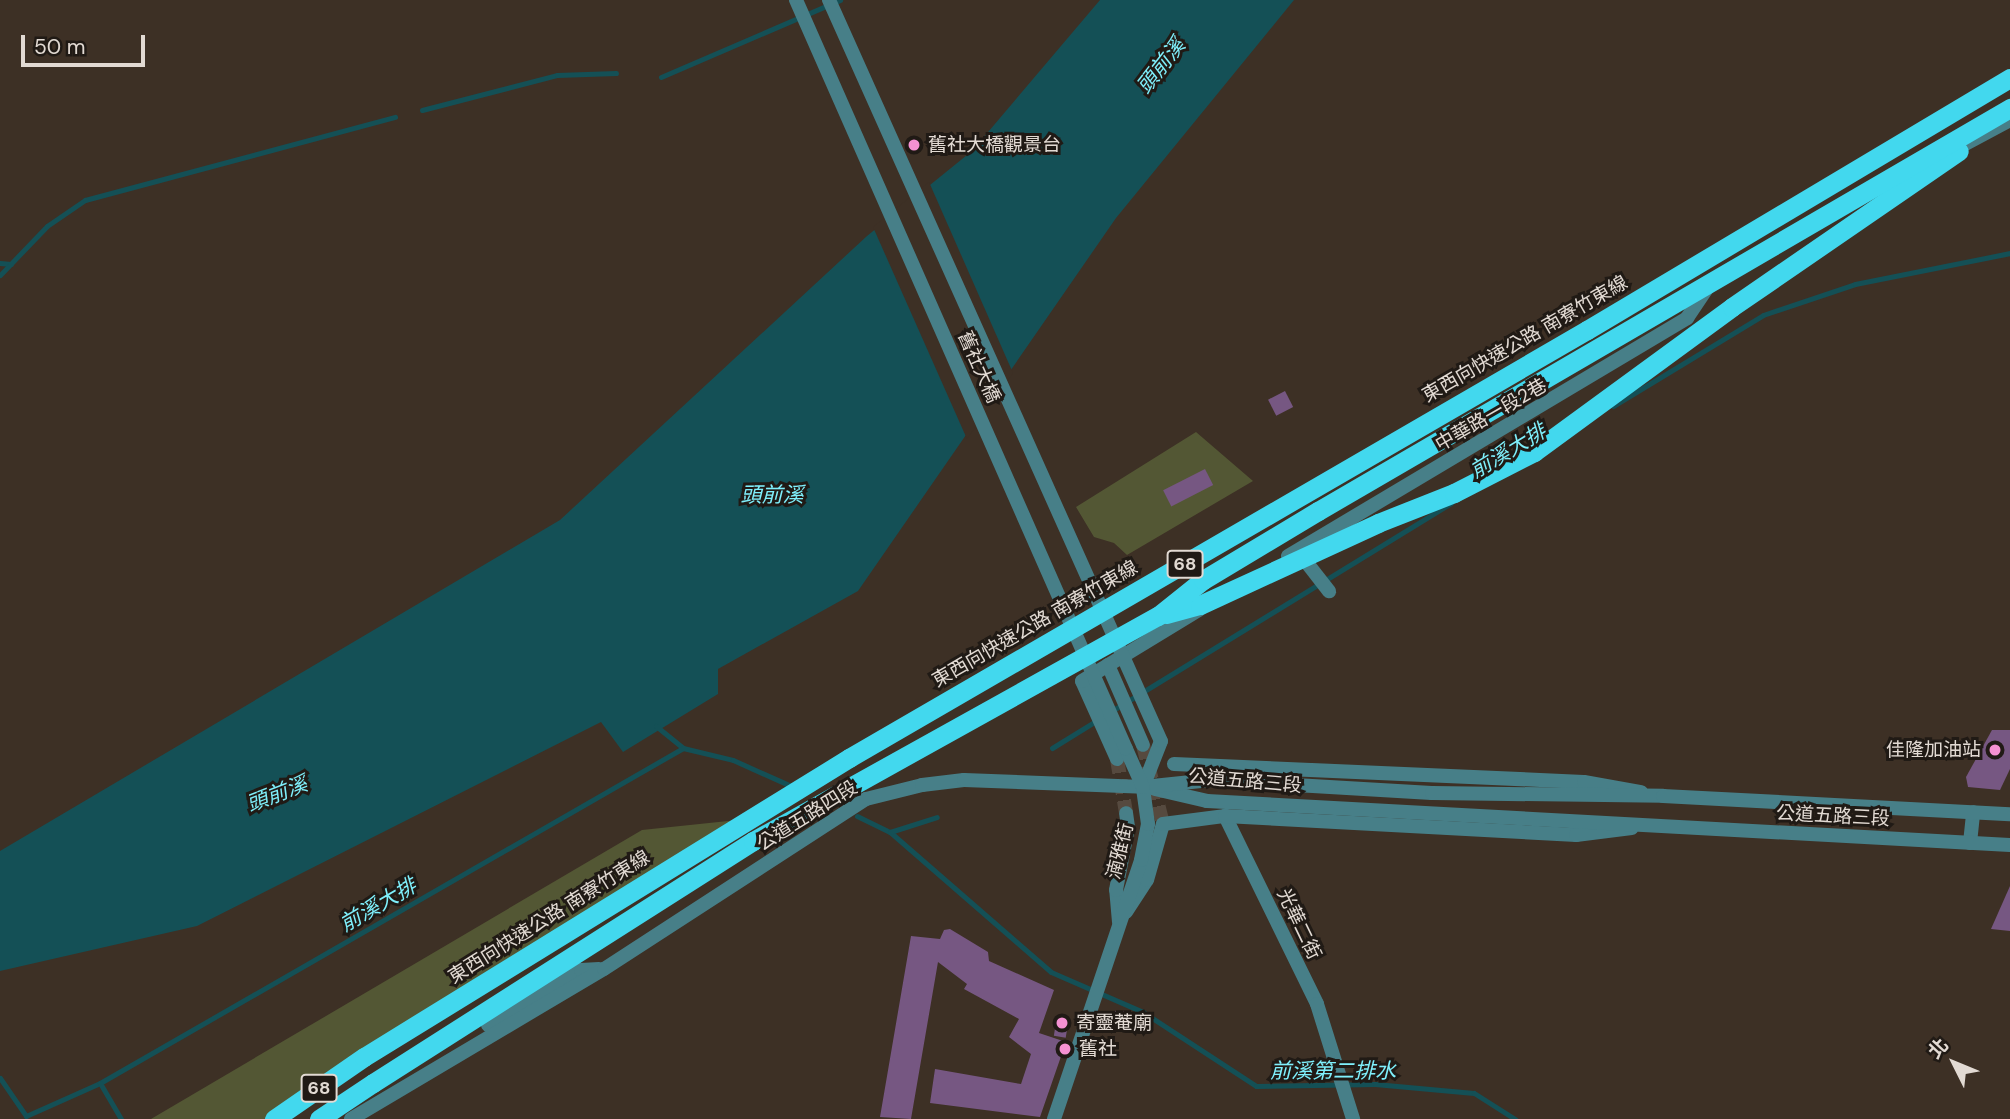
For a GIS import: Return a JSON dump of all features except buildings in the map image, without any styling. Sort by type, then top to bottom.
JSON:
[{"type":"highway","name":"東西向快速公路 南寮竹東線","points":[[274,1119],[364,1057],[849,758],[1587,330],[2010,78]]},
{"type":"highway","name":"68","points":[[319,1119],[753,841],[1158,616],[1203,580],[1318,510],[2010,109]]},
{"type":"highway","points":[[1158,616],[1200,605],[1534,452],[1959,151]]},
{"type":"street","name":"舊社大橋","points":[[796,0],[1122,754]]},
{"type":"street","name":"舊社大橋","points":[[829,0],[1161,741]]},
{"type":"street","name":"中華路一段2巷","points":[[1108,665],[1656,338],[1687,318],[1716,274],[1992,112],[2010,109]]},
{"type":"street","points":[[1926,151],[1959,151],[2010,120]]},
{"type":"street","name":"中華路一段2巷","points":[[1254,577],[1307,563],[1343,523]]},
{"type":"street","points":[[1307,563],[1329,591]]},
{"type":"street","name":"湳雅街","points":[[1054,1119],[1119,922],[1148,824],[1143,787],[1105,729],[1082,681],[1108,665]]},
{"type":"street","points":[[1108,665],[1143,745]]},
{"type":"street","name":"湳雅街","points":[[1143,787],[1161,741]]},
{"type":"street","name":"公道五路三段","points":[[1174,764],[1584,782],[1663,796]]},
{"type":"street","name":"公道五路四段","points":[[351,1119],[604,969],[866,799],[964,780],[1143,787]]},
{"type":"street","name":"公道五路三段","points":[[1143,787],[1211,780],[1432,793],[1663,796],[2010,814]]},
{"type":"street","name":"公道五路三段","points":[[1143,787],[1207,801],[2010,845]]},
{"type":"street","name":"湳雅街","points":[[1119,922],[1116,890],[1128,827],[1126,813]]},
{"type":"street","points":[[1970,843],[1973,813]]},
{"type":"street","name":"公道五路三段","points":[[1163,824],[1225,817],[1576,835],[1654,826]]},
{"type":"street","name":"光華二街","points":[[1225,817],[1317,1004],[1335,1051],[1353,1119]]},
{"type":"street","name":"湳雅街","points":[[1119,922],[1147,880],[1163,824]]},
{"type":"street","name":"公道五路四段","points":[[340,1119],[570,977],[581,971],[604,969]]},
{"type":"green space","points":[[1196,432],[1253,481],[1127,555],[1114,543],[1094,537],[1076,507]]},
{"type":"green space","points":[[766,817],[271,1119],[151,1119],[642,830]]},
{"type":"water","name":"頭前溪","points":[[1100,0],[1294,0],[1116,218],[858,591],[718,669],[718,694],[623,752],[601,722],[197,926],[0,971],[0,851],[560,520],[867,236],[972,151]]},
{"type":"pier","points":[[929,182],[1013,373],[967,439],[873,227]]},
{"type":"waterway","points":[[661,77],[840,0]]},
{"type":"waterway","points":[[422,110],[557,75],[616,73]]},
{"type":"waterway","points":[[0,275],[47,226],[85,200],[395,117]]},
{"type":"waterway","name":"前溪大排","points":[[1613,406],[1763,315],[1855,284],[2010,253]]},
{"type":"waterway","points":[[0,263],[11,264]]},
{"type":"waterway","name":"前溪大排","points":[[1110,712],[1451,503]]},
{"type":"waterway","name":"前溪大排","points":[[1052,748],[1099,719]]},
{"type":"waterway","points":[[656,726],[683,748]]},
{"type":"waterway","name":"前溪大排","points":[[0,1078],[26,1116],[100,1083],[683,748],[733,760],[791,786]]},
{"type":"waterway","name":"前溪第二排水","points":[[857,816],[890,832],[1051,972],[1143,1012],[1256,1086],[1375,1084],[1474,1093],[1515,1119]]},
{"type":"waterway","name":"前溪大排","points":[[890,832],[937,817]]},
{"type":"waterway","points":[[100,1083],[121,1119]]},
{"type":"tunnel","points":[[1143,745],[1163,824]]},
{"type":"tunnel","points":[[1117,759],[1126,813]]},
{"type":"place","name":"舊社大橋觀景台","points":[[914,145]]},
{"type":"place","name":"佳隆加油站","points":[[1995,750]]},
{"type":"place","name":"寄靈菴廟","points":[[1062,1023]]},
{"type":"place","name":"舊社","points":[[1065,1049]]}]
